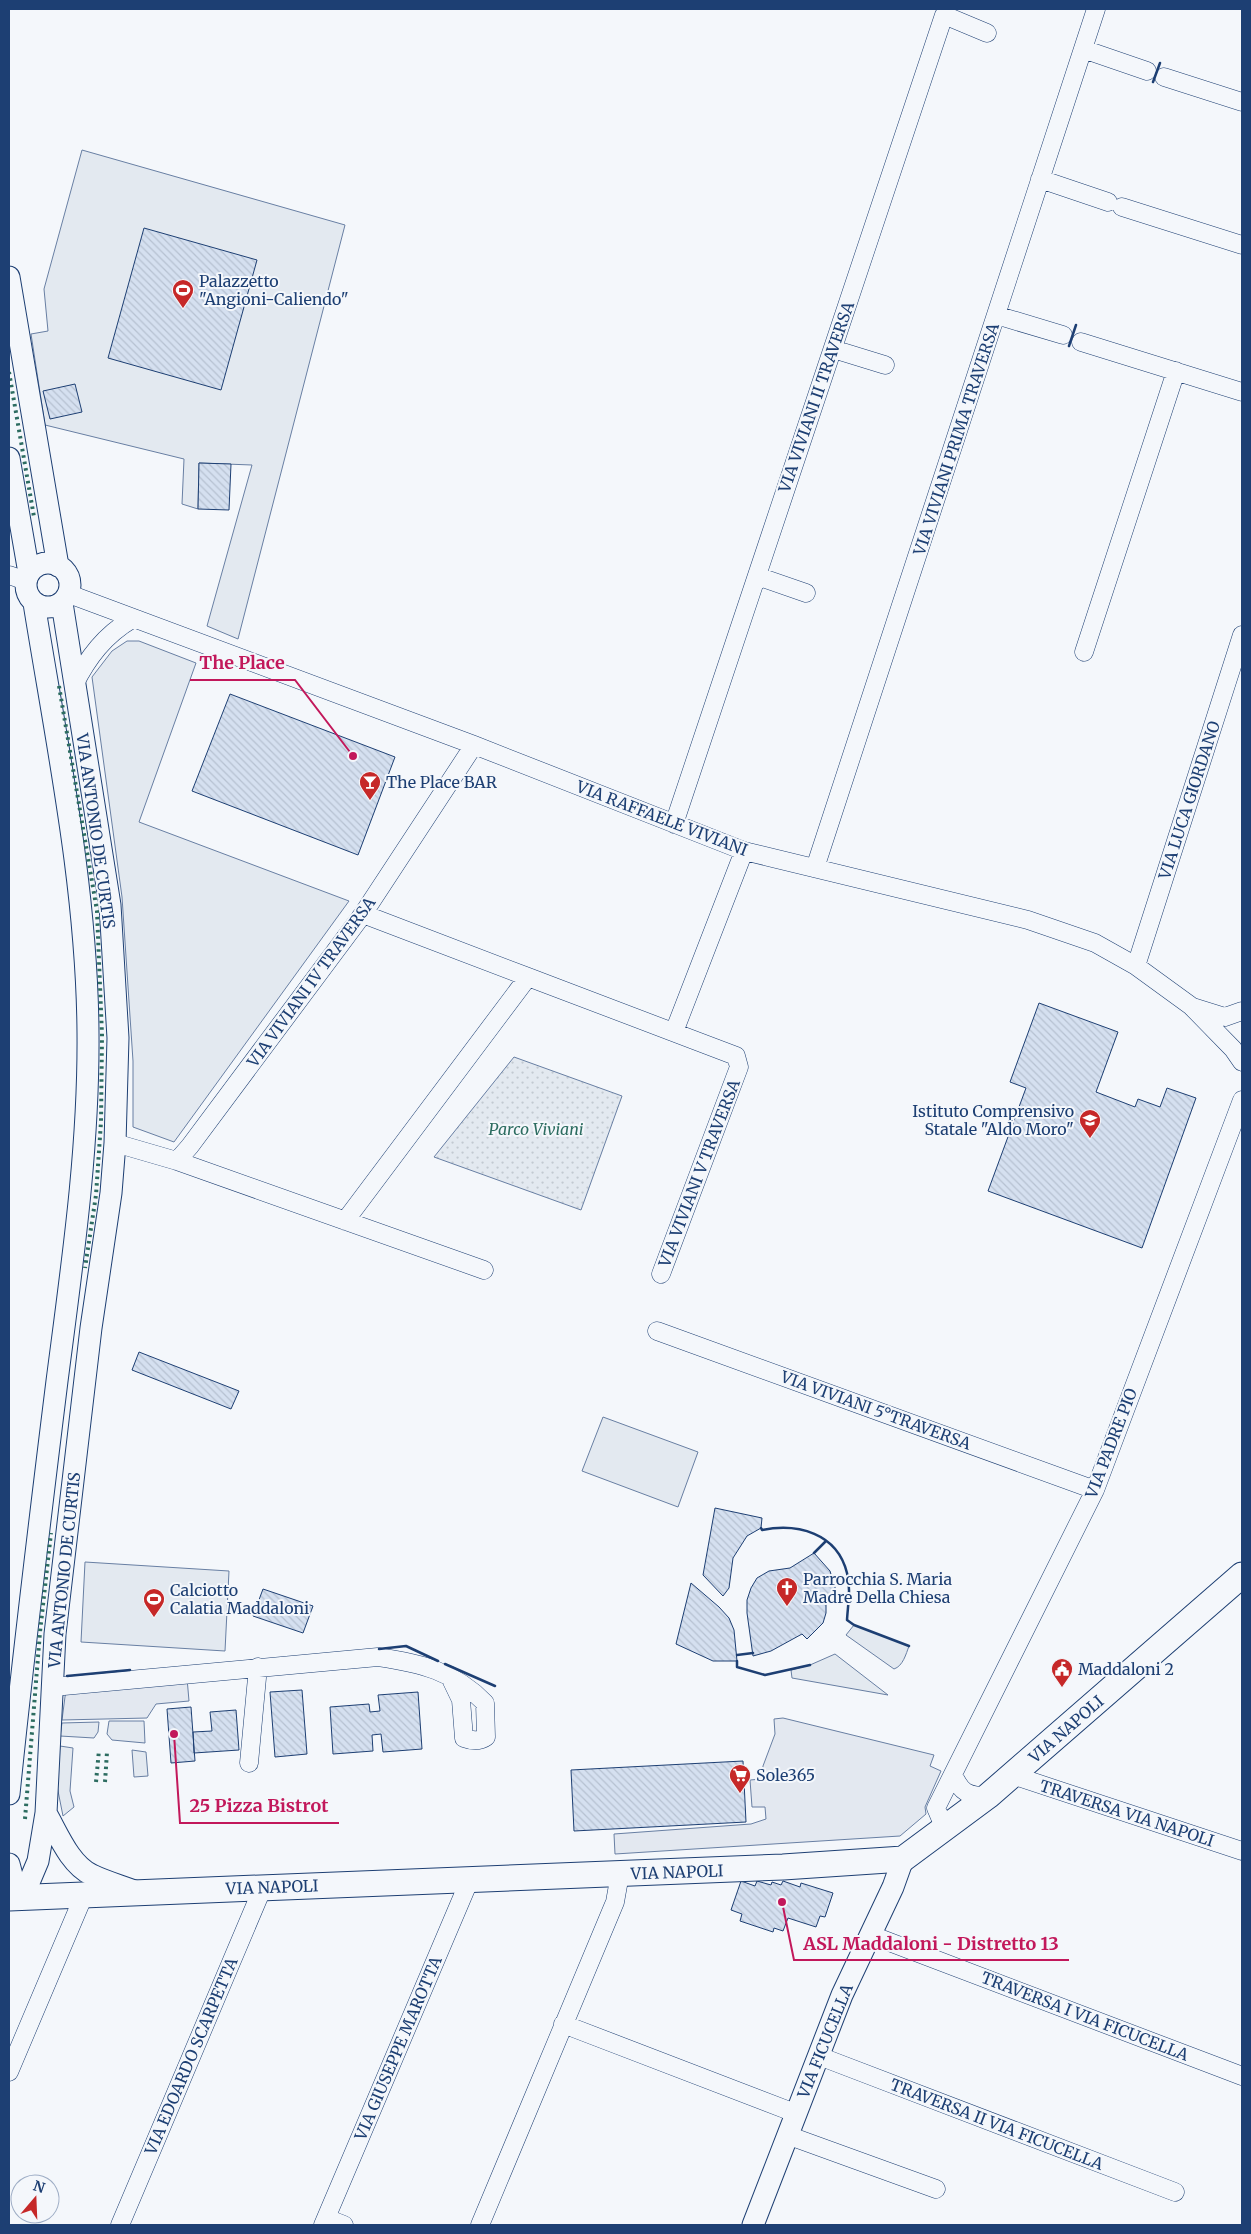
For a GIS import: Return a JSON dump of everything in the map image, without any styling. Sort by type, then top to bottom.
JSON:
[{"type":"main road","name":"VIA NAPOLI","points":[[13,1898],[620,1874],[904,1860],[988,1796],[1241,1579]]},
{"type":"street","name":"VIA VIVIANI PRIMA TRAVERSA","points":[[815,868],[1096,9]]},
{"type":"street","name":"VIA VIVIANI II TRAVERSA","points":[[674,824],[944,15],[987,33]]},
{"type":"street","points":[[1083,49],[1147,71]]},
{"type":"street","points":[[1164,77],[1242,102]]},
{"type":"street","points":[[1040,179],[1242,245]]},
{"type":"street","name":"VIA ANTONIO DE CURTIS","points":[[9,277],[58,566],[69,578],[65,599],[74,685],[110,905],[118,1038],[116,1143],[112,1193],[91,1328],[55,1634],[46,1813],[38,1861],[30,1880],[13,1898]]},
{"type":"street","points":[[996,315],[1063,335]]},
{"type":"street","points":[[1081,342],[1242,392]]},
{"type":"street","points":[[833,349],[885,365]]},
{"type":"street","points":[[1084,652],[1176,372]]},
{"type":"street","name":"VIA ANTONIO DE CURTIS","points":[[9,458],[21,576],[27,593],[34,604],[75,861],[80,906],[88,1031],[86,1130],[79,1212],[26,1627],[9,1794]]},
{"type":"street","points":[[21,576],[39,565],[52,563],[58,566]]},
{"type":"street","points":[[757,576],[806,593]]},
{"type":"street","points":[[34,604],[48,608],[65,599]]},
{"type":"street","name":"VIA RAFFAELE VIVIANI","points":[[65,599],[132,619],[474,745],[744,850],[1028,920],[1095,943],[1136,966],[1190,1006],[1233,1048],[1242,1062]]},
{"type":"street","points":[[74,685],[85,663],[115,629],[132,619]]},
{"type":"street","name":"VIA LUCA GIORDANO","points":[[1136,966],[1242,635]]},
{"type":"street","name":"VIA VIVIANI IV TRAVERSA","points":[[177,1161],[363,914],[474,745]]},
{"type":"street","points":[[674,1032],[744,850]]},
{"type":"street","name":"VIA VIVIANI V TRAVERSA","points":[[363,914],[736,1056],[739,1067],[661,1274]]},
{"type":"street","points":[[345,1222],[528,977]]},
{"type":"street","name":"VIA RAFFAELE VIVIANI","points":[[1190,1006],[1225,1018],[1242,1011]]},
{"type":"street","name":"VIA PADRE PIO","points":[[945,1828],[936,1808],[1094,1490],[1242,1100]]},
{"type":"street","points":[[116,1143],[177,1161],[484,1270]]},
{"type":"street","points":[[64,1324],[91,1328]]},
{"type":"street","name":"VIA VIVIANI 5°TRAVERSA","points":[[657,1331],[1094,1490]]},
{"type":"street","points":[[53,1686],[378,1657],[409,1661],[438,1669],[449,1676]]},
{"type":"street","points":[[249,1762],[258,1667]]},
{"type":"street","points":[[953,1774],[958,1787],[972,1796],[988,1796]]},
{"type":"street","name":"TRAVERSA VIA NAPOLI","points":[[1012,1775],[1242,1852]]},
{"type":"street","points":[[46,1813],[70,1856],[81,1867],[91,1875],[140,1892]]},
{"type":"street","name":"VIA FICUCELLA","points":[[753,2225],[842,1995],[904,1860]]},
{"type":"street","points":[[9,1864],[13,1898]]},
{"type":"street","points":[[480,2225],[615,1902],[620,1874]]},
{"type":"street","name":"VIA GIUSEPPE MAROTTA","points":[[344,2225],[325,2222],[470,1879]]},
{"type":"street","name":"VIA EDOARDO SCARPETTA","points":[[120,2225],[263,1887]]},
{"type":"street","points":[[9,2072],[84,1895]]},
{"type":"street","name":"TRAVERSA I VIA FICUCELLA","points":[[871,1935],[1242,2076]]},
{"type":"street","points":[[563,2024],[795,2113]]},
{"type":"street","name":"TRAVERSA II VIA FICUCELLA","points":[[819,2056],[1175,2192]]},
{"type":"street","points":[[787,2135],[936,2190]]},
{"type":"green space","points":[[82,150],[345,225],[238,639],[207,626],[252,465],[199,463],[198,509],[182,504],[184,459],[45,425],[31,334],[48,331],[44,289]]},
{"type":"green space","points":[[127,641],[139,641],[196,663],[139,822],[349,901],[174,1142],[133,1127],[133,1061],[122,897],[92,677],[112,651]]},
{"type":"green space","name":"Parco Viviani","points":[[514,1057],[622,1096],[581,1210],[434,1157]]},
{"type":"green space","points":[[603,1417],[698,1452],[678,1507],[582,1471]]},
{"type":"green space","name":"Calciotto Calatia Maddaloni","points":[[85,1562],[229,1571],[225,1651],[81,1642]]},
{"type":"green space","points":[[854,1625],[909,1646],[900,1665],[894,1669],[846,1635]]},
{"type":"green space","points":[[835,1654],[888,1695],[792,1678],[791,1670],[810,1665]]},
{"type":"green space","points":[[109,1721],[144,1721],[145,1743],[112,1740],[107,1734]]},
{"type":"green space","points":[[99,1722],[98,1732],[94,1738],[60,1736],[62,1723]]},
{"type":"green space","points":[[60,1746],[73,1748],[70,1791],[74,1807],[63,1816],[56,1781]]},
{"type":"green space","points":[[132,1750],[146,1752],[148,1776],[134,1777]]},
{"type":"shaded area","points":[[187,1678],[189,1701],[156,1704],[147,1718],[62,1720],[66,1689]]},
{"type":"shaded area","points":[[783,1718],[934,1755],[930,1766],[941,1771],[925,1807],[926,1814],[900,1836],[615,1854],[614,1834],[751,1824],[766,1819],[765,1807],[752,1807],[750,1780],[762,1779],[763,1766],[775,1734],[774,1719]]},
{"type":"building","name":"Palazzetto \"Angioni-Caliendo\"","points":[[144,228],[257,260],[221,390],[108,358]]},
{"type":"building","points":[[75,384],[82,412],[50,419],[43,391]]},
{"type":"building","points":[[199,463],[231,464],[229,510],[198,509]]},
{"type":"building","points":[[230,694],[395,757],[358,855],[192,791]]},
{"type":"building","points":[[1039,1003],[1118,1032],[1096,1092],[1135,1107],[1138,1099],[1160,1107],[1167,1088],[1196,1098],[1142,1248],[988,1191],[1026,1088],[1010,1082]]},
{"type":"building","points":[[139,1352],[239,1391],[231,1409],[132,1370]]},
{"type":"building","points":[[715,1508],[762,1518],[761,1528],[747,1536],[733,1558],[729,1588],[723,1596],[703,1575]]},
{"type":"building","name":"Parrocchia S. Maria Madre Della Chiesa","points":[[814,1553],[830,1571],[837,1594],[826,1598],[826,1613],[823,1623],[807,1639],[802,1634],[771,1651],[753,1656],[747,1613],[747,1600],[751,1588],[757,1578],[769,1571],[790,1568]]},
{"type":"building","points":[[691,1583],[729,1618],[734,1630],[737,1661],[713,1661],[676,1644]]},
{"type":"building","points":[[263,1589],[313,1606],[303,1633],[253,1616]]},
{"type":"building","points":[[302,1690],[307,1754],[275,1757],[270,1692]]},
{"type":"building","points":[[418,1692],[422,1749],[383,1752],[381,1734],[372,1735],[373,1751],[333,1754],[330,1707],[369,1704],[370,1712],[380,1711],[378,1695]]},
{"type":"building","points":[[191,1707],[195,1761],[171,1763],[167,1709]]},
{"type":"building","points":[[236,1710],[239,1750],[194,1753],[193,1732],[212,1731],[210,1712]]},
{"type":"building","points":[[743,1761],[746,1822],[574,1831],[571,1770]]},
{"type":"building","points":[[741,1881],[755,1886],[757,1881],[771,1885],[772,1882],[781,1885],[783,1881],[800,1887],[801,1883],[833,1893],[825,1917],[820,1916],[816,1927],[788,1918],[783,1931],[774,1928],[773,1932],[740,1921],[742,1914],[731,1910]]},
{"type":"hedge","points":[[9,372],[34,517]]},
{"type":"hedge","points":[[59,686],[97,911],[102,1035],[101,1122],[96,1195],[85,1268]]},
{"type":"hedge","points":[[25,1819],[40,1632],[51,1533]]},
{"type":"hedge","points":[[96,1782],[99,1750]]},
{"type":"hedge","points":[[105,1782],[107,1752]]},
{"type":"wall","points":[[1153,82],[1160,63]]},
{"type":"wall","points":[[1069,346],[1076,325]]},
{"type":"wall","points":[[761,1528],[762,1530],[776,1528],[802,1530],[825,1540],[835,1548],[842,1559],[847,1573],[849,1590],[847,1620],[854,1625],[909,1646]]},
{"type":"wall","points":[[814,1553],[826,1541]]},
{"type":"wall","points":[[379,1649],[406,1646],[438,1661]]},
{"type":"wall","points":[[737,1655],[753,1653]]},
{"type":"wall","points":[[737,1661],[737,1667],[765,1675],[810,1665]]},
{"type":"wall","points":[[445,1664],[495,1686]]},
{"type":"wall","points":[[67,1676],[130,1670]]},
{"type":"place","name":"Palazzetto \"Angioni-Caliendo\"","points":[[183,309]]},
{"type":"place","name":"The Place","points":[[353,756]]},
{"type":"place","name":"The Place BAR","points":[[370,801]]},
{"type":"place","name":"Istituto Comprensivo Statale \"Aldo Moro\"","points":[[1090,1139]]},
{"type":"place","name":"Parrocchia S. Maria Madre Della Chiesa","points":[[787,1607]]},
{"type":"place","name":"Calciotto Calatia Maddaloni","points":[[154,1618]]},
{"type":"place","name":"Maddaloni 2","points":[[1062,1688]]},
{"type":"place","name":"25 Pizza Bistrot","points":[[174,1734]]},
{"type":"place","name":"Sole365","points":[[740,1794]]},
{"type":"place","name":"ASL Maddaloni - Distretto 13","points":[[782,1902]]}]
